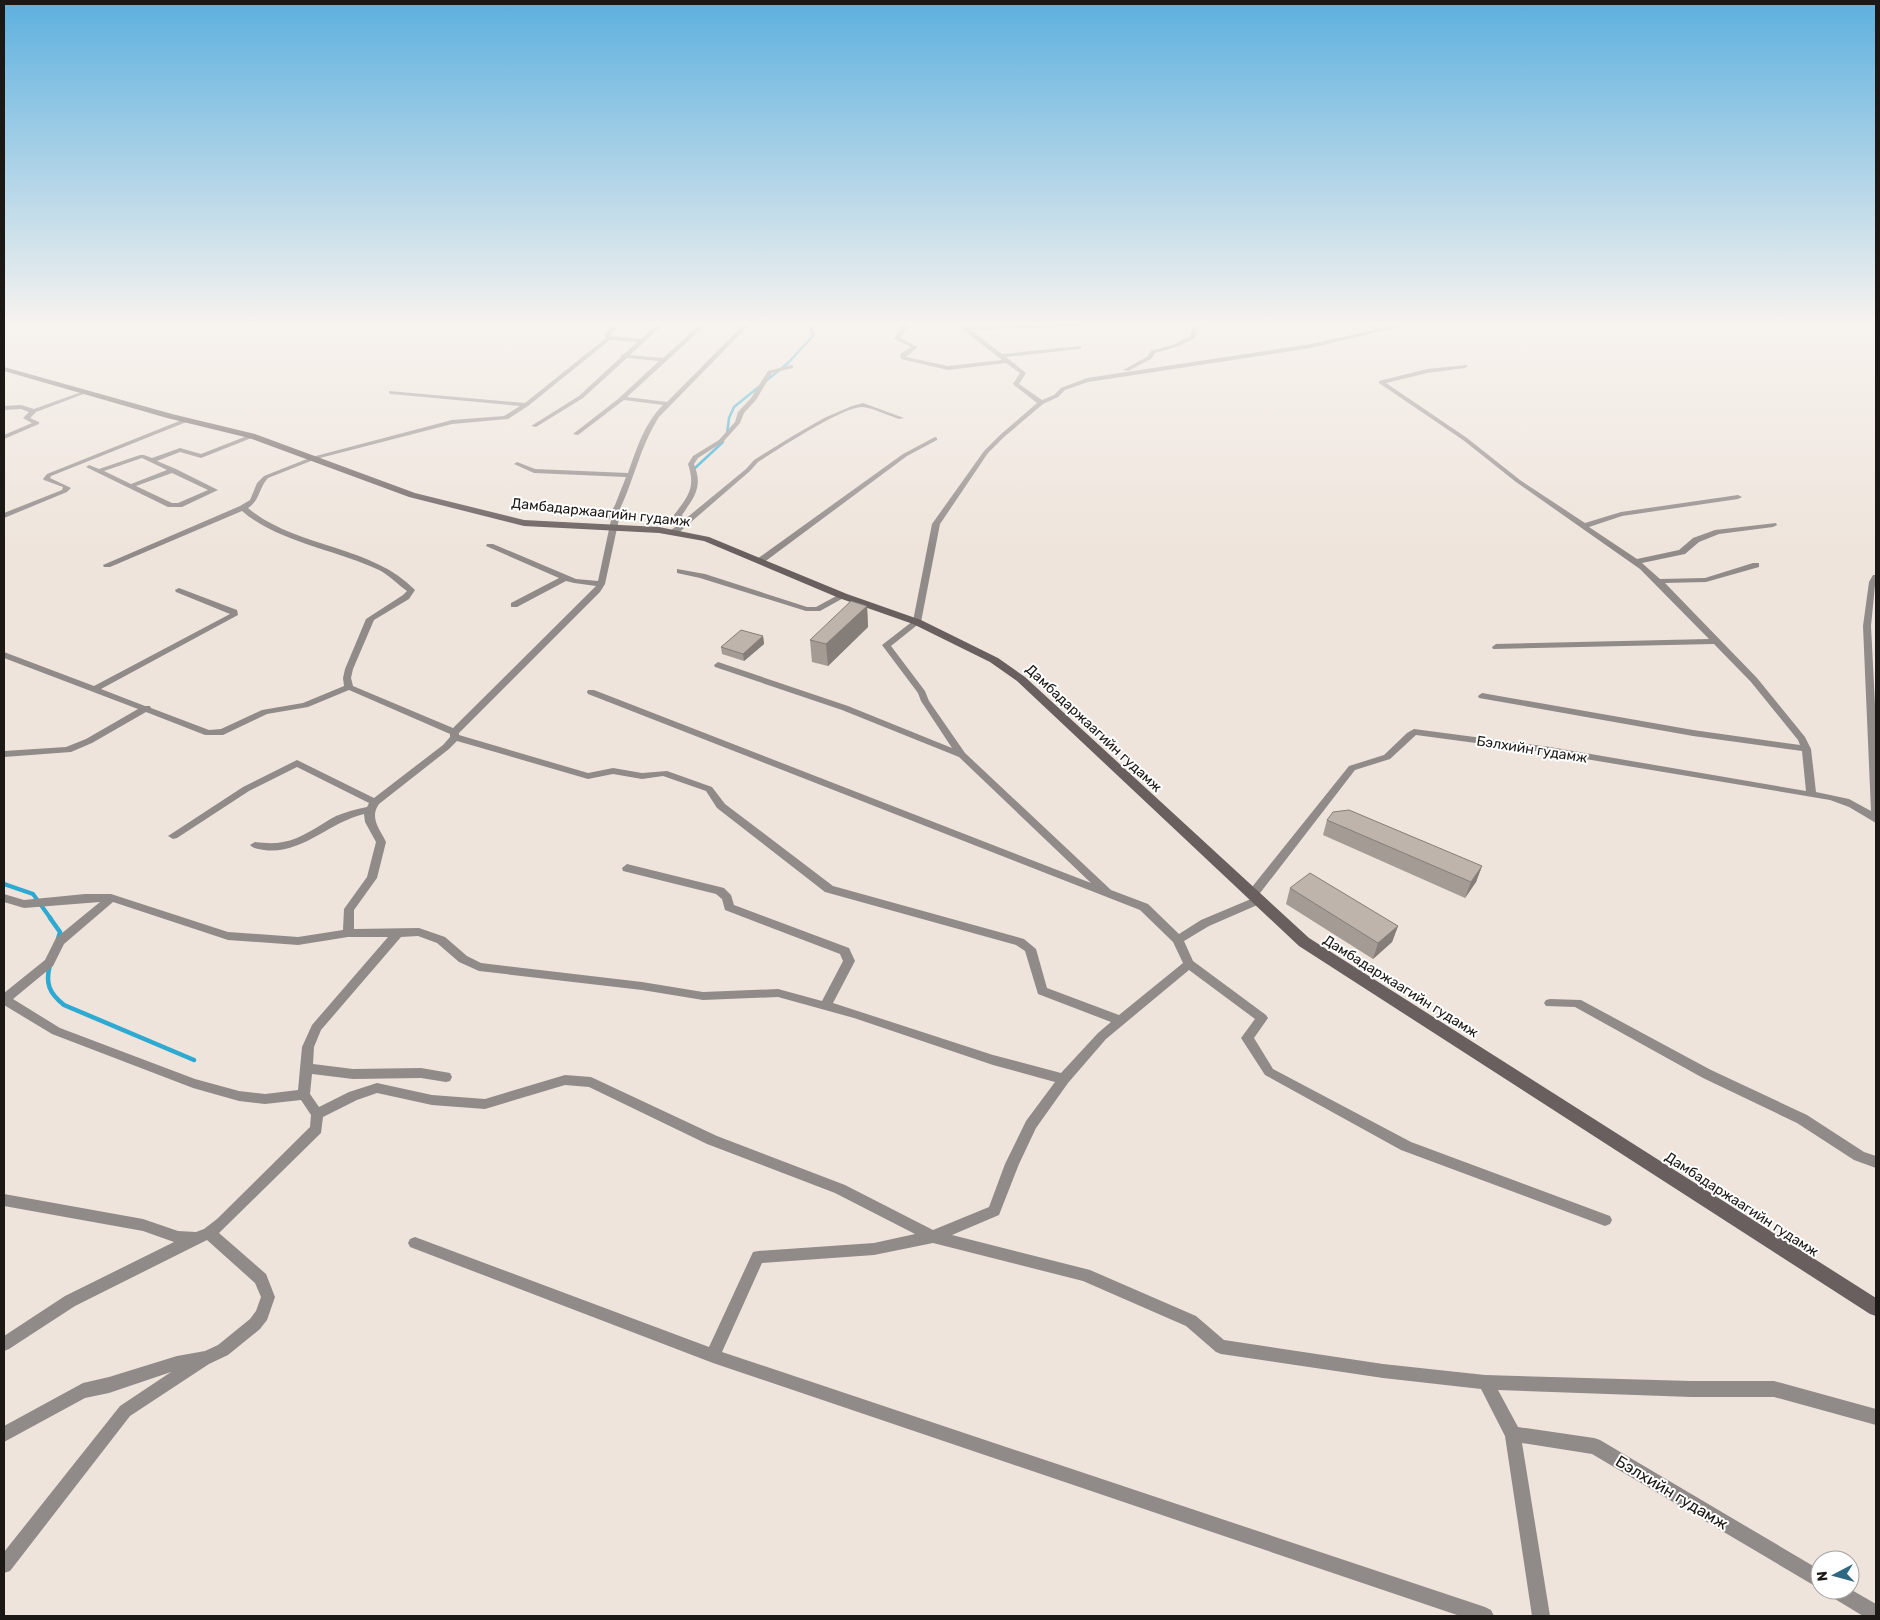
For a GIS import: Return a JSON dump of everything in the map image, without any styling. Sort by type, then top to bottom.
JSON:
[{"type":"main road","name":"Дамбадаржаагийн гудамж","points":[[102,397],[252,436],[412,495],[524,523],[673,533],[706,538],[843,596],[916,622],[994,660],[1021,679],[1304,942],[1876,1308]]},
{"type":"street","points":[[4,437],[37,423],[26,418],[34,411],[73,397]]},
{"type":"street","points":[[443,397],[526,404]]},
{"type":"street","points":[[106,565],[243,508],[253,500],[260,483],[266,477],[314,458],[452,422],[502,419],[535,397]]},
{"type":"street","points":[[534,426],[580,397]]},
{"type":"street","points":[[255,845],[276,848],[289,845],[351,814],[372,806],[446,747],[454,734],[601,584],[611,529],[615,519],[612,518],[614,512],[619,505],[648,429],[661,410],[676,397]]},
{"type":"street","points":[[683,524],[678,515],[695,489],[697,478],[691,464],[695,457],[721,441],[738,422],[741,412],[756,397]]},
{"type":"street","points":[[1033,397],[1041,403]]},
{"type":"street","points":[[1055,397],[1041,403],[986,452],[936,524],[916,622],[886,646],[922,693],[925,701],[962,755],[1111,894]]},
{"type":"street","points":[[1403,397],[1465,439],[1518,481],[1635,562],[1658,581],[1714,641],[1754,680],[1802,738],[1806,749],[1811,795]]},
{"type":"street","points":[[576,434],[623,398],[669,404]]},
{"type":"street","points":[[673,533],[748,470],[756,461],[840,413],[864,405],[900,418]]},
{"type":"street","points":[[4,408],[21,407],[34,411]]},
{"type":"street","points":[[4,516],[65,491],[66,486],[46,479],[49,475],[186,420]]},
{"type":"street","points":[[153,460],[180,450],[201,456],[252,436]]},
{"type":"street","points":[[760,561],[905,455],[935,439]]},
{"type":"street","points":[[89,467],[173,506],[214,490],[153,460],[140,456],[99,471]]},
{"type":"street","points":[[517,464],[526,470],[534,471],[631,475]]},
{"type":"street","points":[[131,486],[174,470]]},
{"type":"street","points":[[1584,526],[1601,518],[1621,514],[1738,497]]},
{"type":"street","points":[[243,508],[248,514],[271,525],[382,569],[411,590],[406,597],[370,619],[347,678],[349,687]]},
{"type":"street","points":[[1635,562],[1682,552],[1696,540],[1718,532],[1773,524]]},
{"type":"street","points":[[490,546],[565,578],[601,584]]},
{"type":"street","points":[[1658,581],[1706,580],[1756,565]]},
{"type":"street","points":[[680,571],[702,576],[806,609],[818,608],[843,596]]},
{"type":"street","points":[[1876,577],[1873,582],[1874,594],[1867,626],[1876,815]]},
{"type":"street","points":[[514,605],[565,578]]},
{"type":"street","points":[[95,689],[234,614],[234,612],[179,590]]},
{"type":"street","points":[[1496,647],[1714,641]]},
{"type":"street","points":[[4,655],[147,708],[208,734],[216,734],[265,712],[306,705],[349,687],[454,734],[588,776],[614,770],[642,776],[664,773],[709,789],[720,806],[829,889],[1020,942],[1030,949],[1042,991],[1120,1021]]},
{"type":"street","points":[[718,665],[845,708],[962,755]]},
{"type":"street","points":[[591,692],[1144,907],[1178,940],[1189,964],[1262,1018],[1247,1038],[1269,1072],[1406,1146],[1605,1220]]},
{"type":"street","points":[[1482,696],[1693,733],[1806,749]]},
{"type":"street","points":[[4,754],[68,750],[89,741],[147,708]]},
{"type":"street","name":"Бэлхийн гудамж","points":[[1255,898],[1352,768],[1359,764],[1388,756],[1407,736],[1414,732],[1550,750],[1811,795],[1835,797],[1848,801],[1876,820]]},
{"type":"street","points":[[172,836],[246,789],[292,764],[302,764],[372,806]]},
{"type":"street","points":[[348,933],[349,909],[372,878],[381,842],[367,816],[372,806]]},
{"type":"street","points":[[627,868],[714,888],[727,898],[729,907],[845,951],[849,961],[826,1005]]},
{"type":"street","points":[[4,898],[24,904],[85,898],[111,898],[228,936],[298,941],[348,933],[419,932],[441,940],[463,959],[479,967],[642,986],[703,996],[778,993],[826,1005],[993,1060],[1064,1079]]},
{"type":"street","points":[[111,898],[60,941],[49,963],[4,999],[56,1031],[193,1084],[239,1096],[265,1099],[304,1095]]},
{"type":"street","points":[[1178,940],[1205,923],[1255,898]]},
{"type":"street","points":[[4,1344],[70,1301],[202,1236],[316,1129],[317,1114],[304,1095],[308,1047],[316,1028],[398,933]]},
{"type":"street","points":[[713,1356],[758,1257],[874,1249],[933,1237],[994,1211],[1012,1164],[1031,1124],[1064,1079],[1102,1036],[1189,964]]},
{"type":"street","points":[[1550,1003],[1577,1002],[1707,1074],[1802,1119],[1859,1156],[1876,1162]]},
{"type":"street","points":[[307,1068],[353,1074],[421,1073],[446,1077]]},
{"type":"street","points":[[317,1114],[352,1096],[377,1088],[432,1100],[485,1104],[565,1080],[591,1082],[712,1140],[840,1190],[933,1237],[1085,1275],[1191,1321],[1221,1347],[1383,1371],[1485,1382],[1690,1389],[1774,1389],[1876,1417]]},
{"type":"street","points":[[4,1565],[125,1411],[206,1358],[223,1350],[255,1324],[262,1315],[268,1297],[261,1280],[202,1236],[178,1238],[143,1225],[6,1204]]},
{"type":"street","points":[[415,1243],[713,1356],[1485,1616]]},
{"type":"street","points":[[4,1434],[83,1391],[109,1385],[177,1363],[206,1358]]},
{"type":"street","points":[[1485,1382],[1513,1434],[1541,1616]]},
{"type":"street","name":"Бэлхийн гудамж","points":[[1513,1434],[1594,1446],[1810,1574]]},
{"type":"street","points":[[1853,1600],[1876,1614]]},
{"type":"building","points":[[851,601],[867,606],[826,644],[810,640]]},
{"type":"building","points":[[741,630],[763,636],[743,654],[721,647]]},
{"type":"building","points":[[1349,810],[1482,866],[1471,882],[1327,820],[1333,812]]},
{"type":"building","points":[[1310,873],[1398,926],[1378,943],[1290,888]]},
{"type":"waterway","points":[[727,434],[729,418],[734,407],[747,397]]},
{"type":"waterway","points":[[695,468],[723,442]]},
{"type":"waterway","points":[[4,884],[33,894],[51,919]]},
{"type":"waterway","points":[[50,918],[60,932],[58,939]]},
{"type":"waterway","points":[[50,965],[48,982],[52,992],[64,1005],[194,1060]]}]
